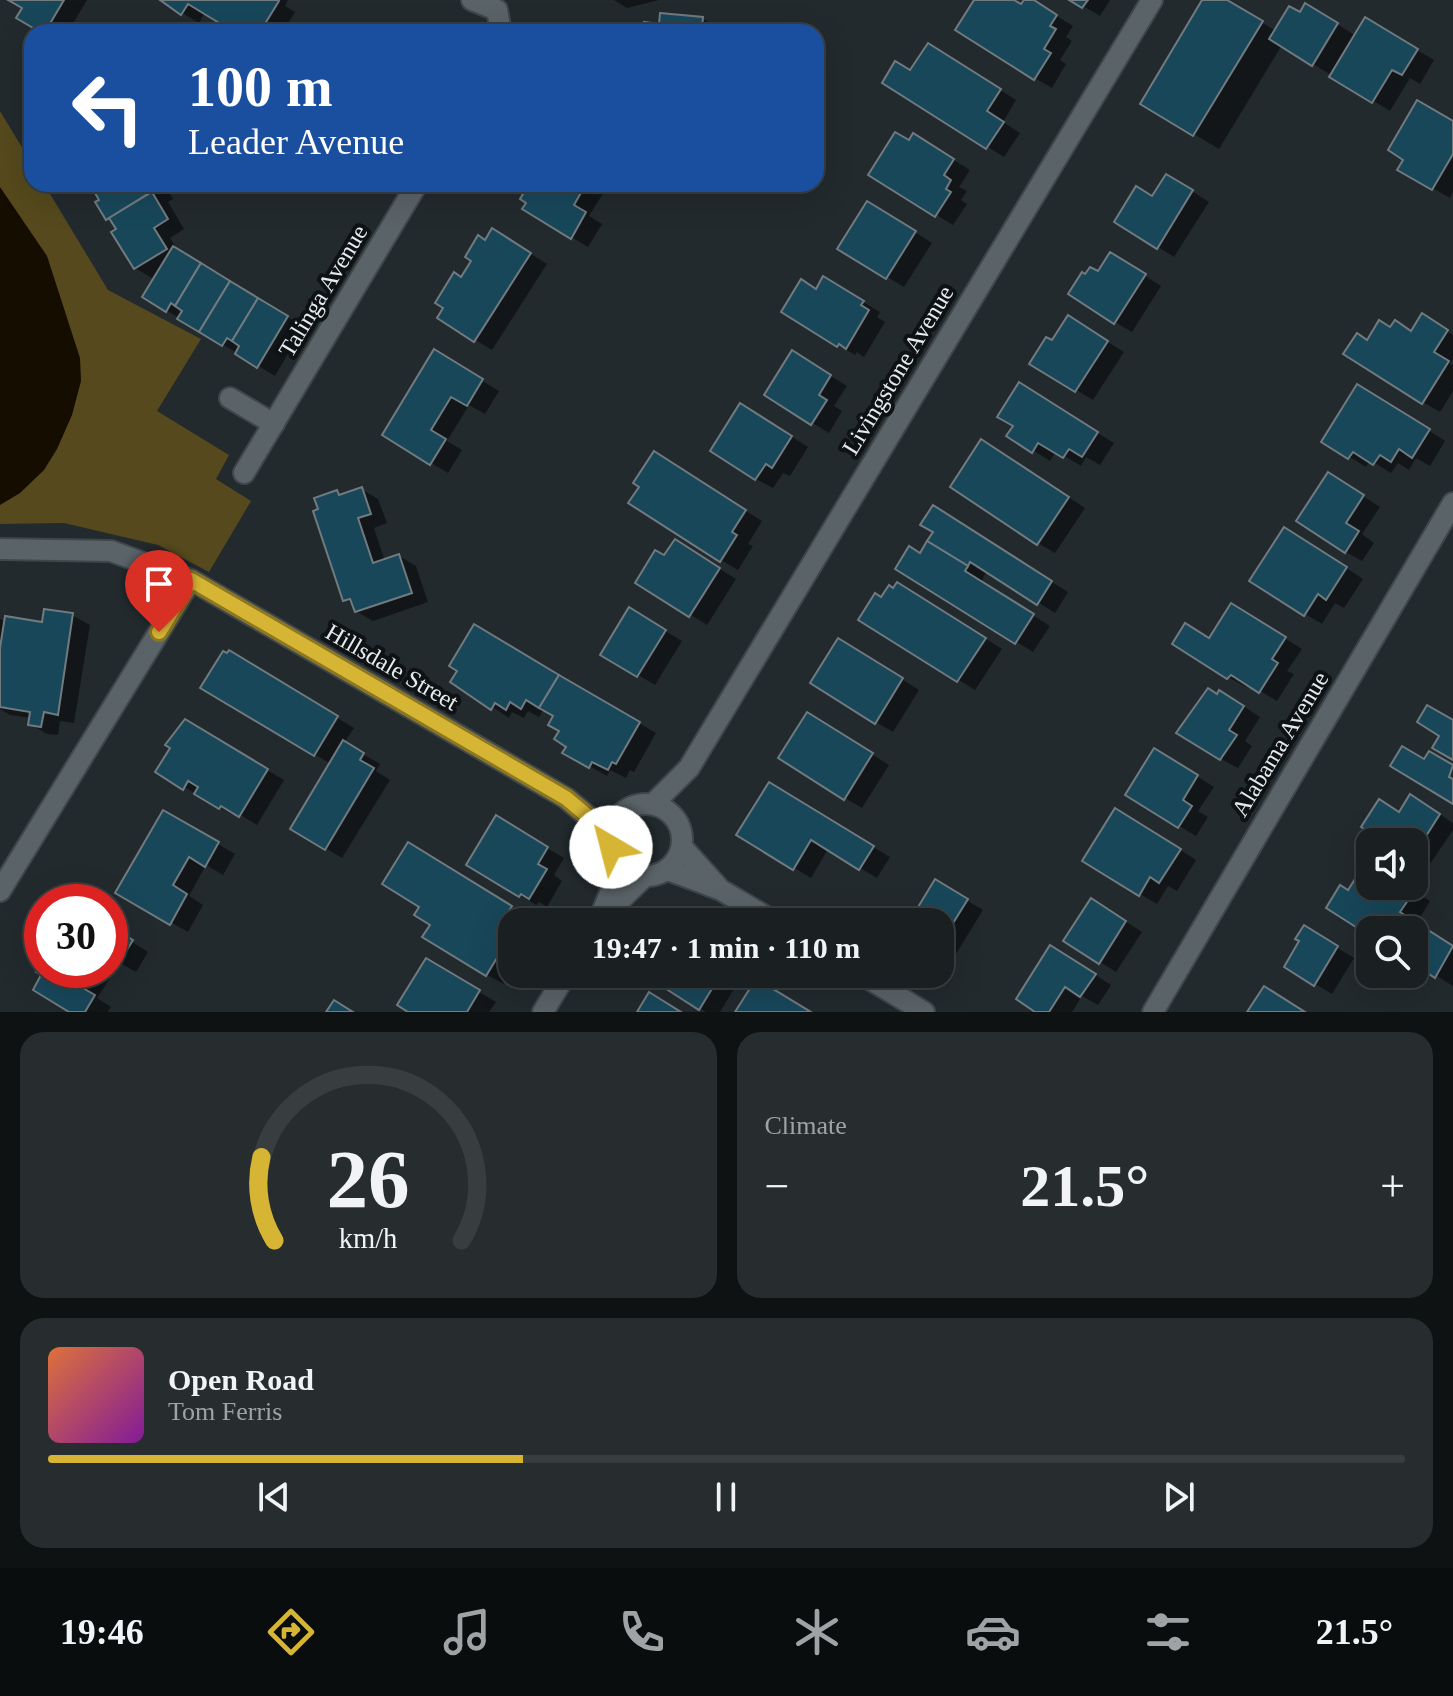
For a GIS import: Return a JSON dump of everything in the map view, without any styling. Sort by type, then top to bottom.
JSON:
[{"type":"street","points":[[472,0],[497,10],[500,24]]},
{"type":"street","name":"Livingstone Avenue","points":[[674,816],[689,768],[1152,0]]},
{"type":"street","name":"Talinga Avenue","points":[[244,473],[412,192]]},
{"type":"street","points":[[230,398],[274,424]]},
{"type":"street","name":"Alabama Avenue","points":[[1153,1012],[1453,503]]},
{"type":"street","name":"Hillsdale Street","points":[[0,549],[111,551],[191,580],[566,798],[610,835]]},
{"type":"street","points":[[0,891],[191,580]]},
{"type":"street","name":"Livingstone Avenue","points":[[653,804],[689,768]]},
{"type":"street","name":"Hillsdale Street","points":[[566,798],[622,813]]},
{"type":"street","points":[[642,804],[653,804],[674,816],[680,825],[682,847],[680,855],[668,870],[644,877],[621,866],[611,847],[610,835],[622,813],[642,804]]},
{"type":"street","points":[[682,847],[721,890]]},
{"type":"street","points":[[604,908],[621,866]]},
{"type":"street","points":[[668,870],[721,890],[751,908]]},
{"type":"street","points":[[612,908],[644,877]]},
{"type":"street","points":[[543,1012],[558,988]]},
{"type":"street","points":[[884,988],[924,1012]]},
{"type":"shaded area","points":[[0,111],[24,151],[24,192],[49,192],[108,290],[201,339],[157,411],[229,455],[216,479],[251,501],[209,572],[158,545],[64,523],[0,524]]},
{"type":"shaded area","points":[[0,187],[47,256],[80,358],[81,381],[72,415],[44,470],[20,493],[0,505]]},
{"type":"building","points":[[8,0],[64,0],[50,24],[26,24],[16,18],[22,8]]},
{"type":"building","points":[[160,0],[279,1],[265,24],[221,24],[188,4],[181,15]]},
{"type":"building","points":[[974,0],[1014,0],[1021,4],[1024,0],[1034,0],[1057,15],[1050,26],[1056,29],[1044,49],[1051,53],[1034,80],[955,30]]},
{"type":"building","points":[[1069,0],[1088,0],[1082,8]]},
{"type":"building","points":[[1202,0],[1227,0],[1263,21],[1193,136],[1140,104]]},
{"type":"building","points":[[1305,3],[1338,23],[1312,66],[1269,39],[1289,6],[1300,12]]},
{"type":"building","points":[[660,13],[703,17],[703,24],[659,24]]},
{"type":"building","points":[[1365,17],[1418,49],[1402,75],[1392,70],[1372,103],[1329,77]]},
{"type":"building","points":[[928,43],[1001,89],[987,111],[1004,122],[986,149],[882,83],[895,61],[910,70]]},
{"type":"building","points":[[1417,100],[1453,121],[1453,154],[1432,190],[1397,170],[1403,160],[1388,150]]},
{"type":"building","points":[[895,132],[909,140],[913,133],[954,159],[944,175],[951,180],[946,189],[951,192],[935,217],[868,175]]},
{"type":"building","points":[[1166,174],[1193,190],[1157,249],[1114,222],[1136,186],[1152,196]]},
{"type":"building","points":[[94,192],[151,192],[106,220],[95,202],[99,200]]},
{"type":"building","points":[[152,192],[168,219],[154,228],[167,249],[134,269],[111,232],[116,229],[109,218]]},
{"type":"building","points":[[524,192],[581,192],[574,205],[586,212],[571,239],[522,209],[526,203],[520,199]]},
{"type":"building","points":[[867,201],[916,231],[886,279],[837,249]]},
{"type":"building","points":[[492,228],[531,253],[474,342],[437,318],[443,308],[435,303],[454,272],[461,277],[471,261],[465,257],[478,235],[485,240]]},
{"type":"building","points":[[173,246],[201,263],[175,306],[171,303],[166,312],[142,297]]},
{"type":"building","points":[[1110,252],[1146,274],[1114,324],[1068,294],[1082,272],[1085,274],[1090,267],[1098,271]]},
{"type":"building","points":[[201,263],[230,281],[199,332],[177,319],[182,311],[175,306]]},
{"type":"building","points":[[823,276],[864,301],[861,305],[869,310],[846,349],[839,344],[837,347],[781,312],[801,279],[816,289]]},
{"type":"building","points":[[230,281],[258,298],[232,341],[227,338],[222,346],[199,332]]},
{"type":"building","points":[[258,298],[288,316],[257,368],[235,354],[239,346],[232,341]]},
{"type":"building","points":[[1422,313],[1448,330],[1434,352],[1449,361],[1422,404],[1343,354],[1357,333],[1367,340],[1379,320],[1390,327],[1395,320],[1411,331]]},
{"type":"building","points":[[1068,315],[1108,341],[1075,392],[1029,364],[1046,337],[1052,340]]},
{"type":"building","points":[[434,349],[483,379],[467,406],[451,397],[431,430],[446,439],[430,465],[382,435]]},
{"type":"building","points":[[792,350],[831,375],[819,395],[827,400],[811,425],[764,395]]},
{"type":"building","points":[[1019,382],[1098,432],[1082,457],[1069,449],[1063,458],[1038,443],[1032,453],[1006,436],[1013,426],[997,417]]},
{"type":"building","points":[[1357,384],[1430,429],[1412,458],[1399,449],[1391,462],[1380,455],[1373,465],[1353,452],[1348,459],[1321,442]]},
{"type":"building","points":[[740,403],[792,436],[772,468],[766,464],[755,480],[710,451]]},
{"type":"building","points":[[981,439],[1069,497],[1037,545],[950,487]]},
{"type":"building","points":[[654,451],[746,510],[732,532],[737,535],[720,562],[628,503],[639,487],[633,483]]},
{"type":"building","points":[[1328,472],[1364,495],[1346,523],[1359,531],[1345,553],[1296,521]]},
{"type":"building","points":[[362,487],[371,514],[358,518],[373,563],[399,554],[412,593],[355,612],[350,599],[343,601],[313,511],[318,509],[314,498],[337,490],[339,495]]},
{"type":"building","points":[[933,505],[1052,581],[1037,605],[970,562],[968,566],[927,541],[933,532],[920,525]]},
{"type":"building","points":[[1284,527],[1347,567],[1326,600],[1318,594],[1304,616],[1249,581]]},
{"type":"building","points":[[675,539],[720,568],[689,617],[635,583],[655,550],[664,555]]},
{"type":"building","points":[[927,541],[968,566],[965,571],[1034,614],[1015,644],[895,569],[909,546],[920,553]]},
{"type":"building","points":[[897,582],[986,638],[957,682],[858,620],[875,593],[881,597],[889,585],[893,588]]},
{"type":"building","points":[[1231,603],[1286,637],[1272,659],[1278,663],[1259,693],[1231,675],[1227,679],[1172,644],[1185,623],[1209,638]]},
{"type":"building","points":[[629,607],[666,630],[637,677],[600,655]]},
{"type":"building","points":[[44,609],[73,613],[58,715],[44,712],[41,727],[28,725],[30,712],[0,707],[0,648],[5,616],[42,622]]},
{"type":"building","points":[[474,624],[559,675],[539,708],[526,700],[521,709],[510,702],[506,710],[495,703],[491,710],[450,682],[457,671],[449,666]]},
{"type":"building","points":[[838,638],[903,678],[875,724],[810,683]]},
{"type":"building","points":[[229,650],[338,716],[314,756],[200,688],[223,651],[227,653]]},
{"type":"building","points":[[559,675],[640,722],[616,764],[612,762],[608,770],[592,762],[589,768],[562,753],[566,747],[554,739],[559,731],[548,725],[553,716],[539,708]]},
{"type":"building","points":[[1208,688],[1217,694],[1219,690],[1244,706],[1229,730],[1237,735],[1220,760],[1176,733]]},
{"type":"building","points":[[1427,705],[1453,720],[1453,760],[1432,748],[1439,736],[1417,722]]},
{"type":"building","points":[[807,712],[873,753],[844,800],[778,758]]},
{"type":"building","points":[[185,719],[268,769],[239,817],[194,794],[198,787],[188,781],[183,790],[155,772],[170,748],[165,745]]},
{"type":"building","points":[[343,740],[364,753],[360,760],[374,768],[325,850],[290,829]]},
{"type":"building","points":[[1402,746],[1424,759],[1429,751],[1453,765],[1449,777],[1453,779],[1453,804],[1390,766]]},
{"type":"building","points":[[1154,748],[1198,775],[1183,800],[1192,806],[1178,828],[1125,795]]},
{"type":"building","points":[[769,782],[874,846],[859,870],[811,840],[793,870],[736,835]]},
{"type":"building","points":[[1410,794],[1440,814],[1428,833],[1428,828],[1361,827],[1379,799],[1399,812]]},
{"type":"building","points":[[1115,808],[1181,849],[1159,883],[1150,877],[1139,896],[1082,861]]},
{"type":"building","points":[[163,810],[219,842],[205,867],[189,857],[173,885],[187,894],[170,925],[128,901],[128,884],[120,884]]},
{"type":"building","points":[[496,815],[548,847],[538,864],[547,869],[529,899],[521,894],[519,897],[466,865]]},
{"type":"building","points":[[408,842],[512,906],[498,908],[498,956],[486,976],[422,937],[430,925],[414,915],[419,907],[382,884]]},
{"type":"building","points":[[1356,877],[1356,900],[1408,900],[1400,912],[1406,916],[1356,916],[1356,927],[1326,908],[1340,885],[1348,890]]},
{"type":"building","points":[[935,879],[968,899],[954,922],[954,908],[917,908]]},
{"type":"building","points":[[1091,898],[1126,921],[1099,964],[1063,941]]},
{"type":"building","points":[[1304,925],[1338,946],[1314,986],[1284,967]]},
{"type":"building","points":[[1428,930],[1453,946],[1435,978],[1428,973]]},
{"type":"building","points":[[1050,945],[1096,974],[1080,997],[1065,987],[1049,1012],[1035,1012],[1016,999]]},
{"type":"building","points":[[426,958],[480,990],[467,1012],[408,1012],[397,1005]]},
{"type":"building","points":[[1264,986],[1305,1012],[1247,1012]]},
{"type":"building","points":[[83,988],[95,995],[85,1012],[69,1012],[33,990]]},
{"type":"building","points":[[665,988],[712,988],[699,1010]]},
{"type":"building","points":[[750,988],[772,988],[811,1012],[735,1012]]},
{"type":"building","points":[[649,992],[681,1012],[637,1012]]},
{"type":"building","points":[[334,1000],[353,1012],[326,1012]]},
{"type":"route","points":[[159,632],[191,580],[566,798],[610,835],[611,847]]}]
